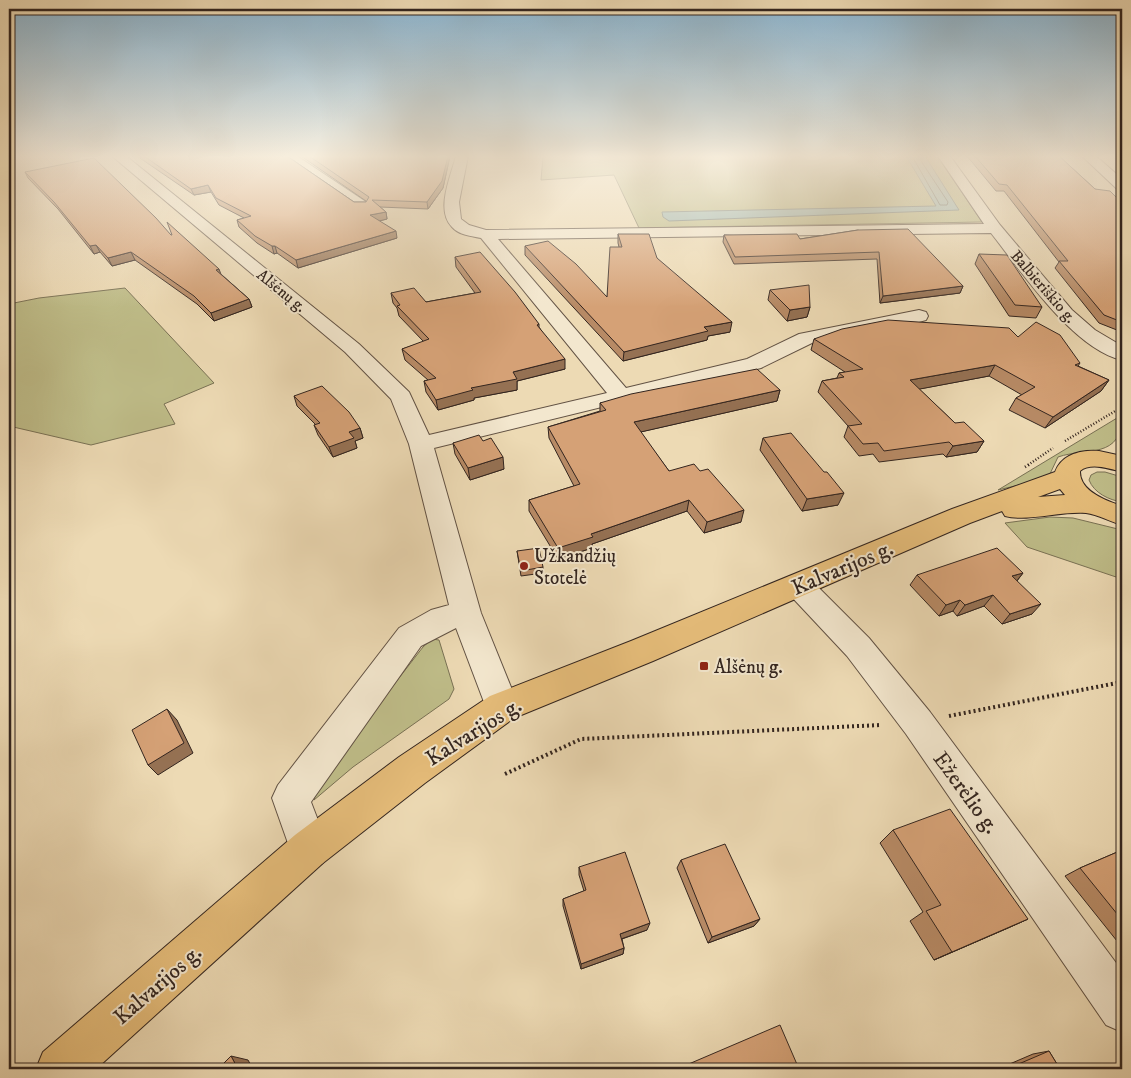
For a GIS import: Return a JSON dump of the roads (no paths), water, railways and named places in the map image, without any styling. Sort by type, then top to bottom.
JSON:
[{"type":"main road","points":[[1117,457],[1080,460],[1072,464],[1067,470],[1067,477],[1071,486],[1092,504],[1122,516]]},
{"type":"main road","name":"Kalvarijos g.","points":[[60,1069],[310,849],[412,770],[502,707],[961,516],[1067,477]]},
{"type":"main road","name":"Kalvarijos g.","points":[[961,516],[1058,504],[1092,504]]},
{"type":"street","name":"Alšėnų g.","points":[[179,206],[352,348],[401,397],[421,444],[466,613],[502,707]]},
{"type":"street","points":[[451,206],[450,212],[455,224],[486,235],[995,228]]},
{"type":"street","name":"Balbieriškio g.","points":[[980,206],[1065,314],[1088,334],[1122,354]]},
{"type":"street","points":[[486,235],[620,395]]},
{"type":"street","points":[[421,444],[754,364],[806,338],[919,316]]},
{"type":"street","name":"Ežerėlio g.","points":[[798,585],[858,647],[918,723],[1122,1009]]},
{"type":"street","points":[[310,849],[291,798],[410,638],[442,619],[466,613]]},
{"type":"water","points":[[922,206],[957,206],[959,210],[669,221],[663,217],[662,212]]},
{"type":"place","name":"Užkandžių Stotelė","points":[[524,566]]},
{"type":"place","name":"Alšėnų g.","points":[[704,666]]}]
